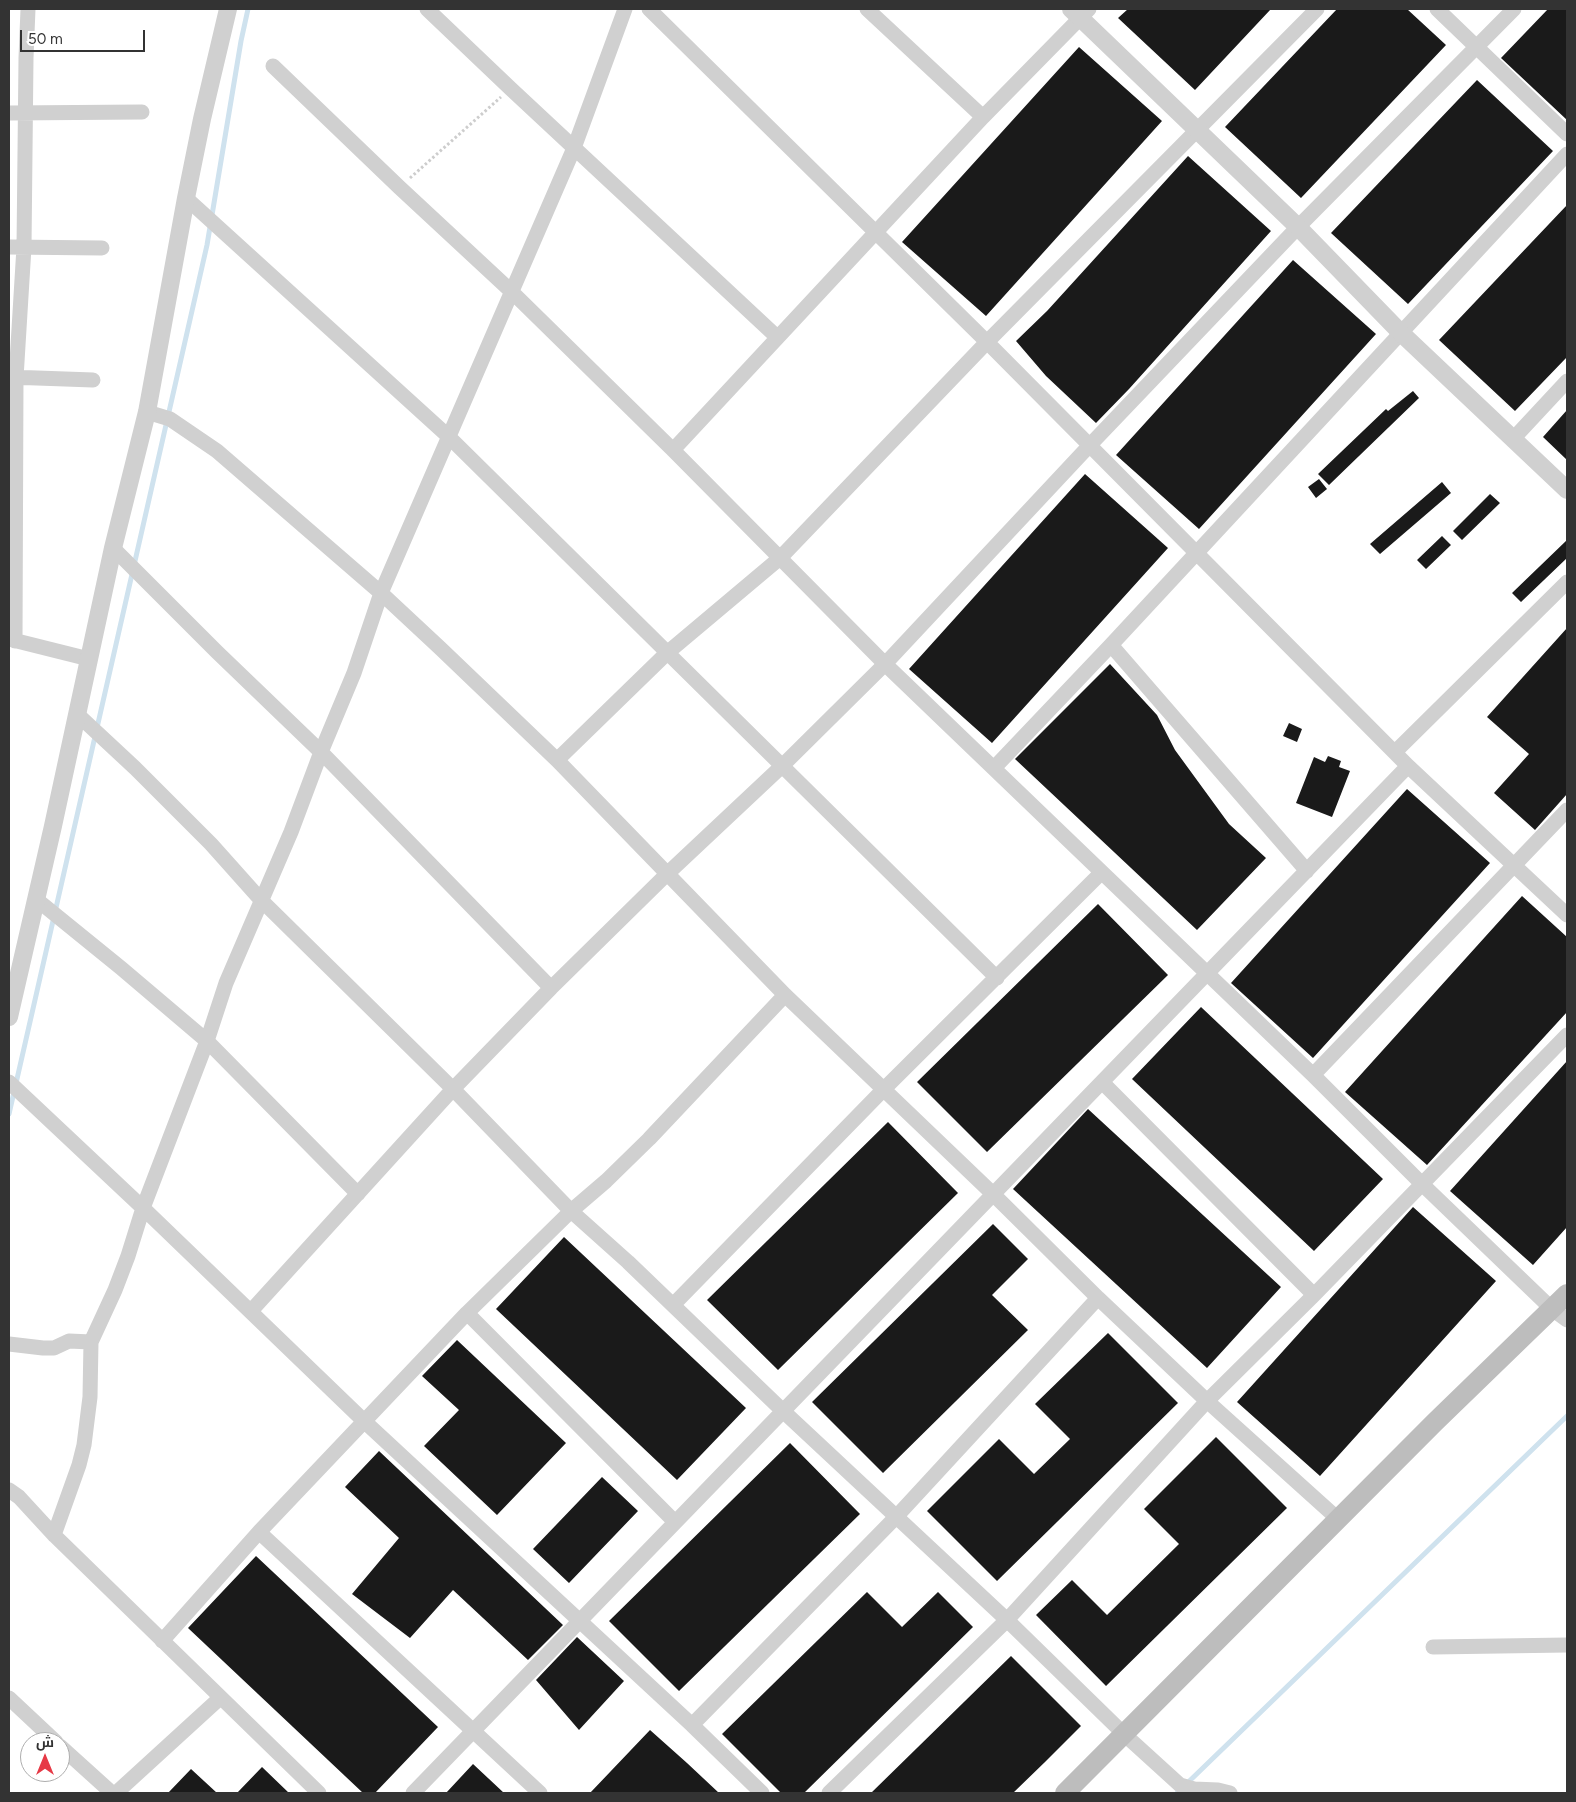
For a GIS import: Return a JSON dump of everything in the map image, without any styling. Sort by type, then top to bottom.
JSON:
[{"type":"main road","points":[[1065,1793],[1125,1735],[1435,1422],[1560,1314],[1567,1294]]},
{"type":"street","points":[[28,9],[24,247],[13,377],[12,640],[89,659]]},
{"type":"street","points":[[9,1016],[113,548],[147,412],[186,198],[202,119],[228,9]]},
{"type":"street","points":[[427,9],[510,89],[778,337]]},
{"type":"street","points":[[54,1535],[79,1465],[84,1445],[90,1398],[91,1342],[128,1256],[143,1208],[207,1041],[226,983],[354,674],[381,593],[574,148],[625,9]]},
{"type":"street","points":[[649,9],[987,342],[1408,766],[1567,914]]},
{"type":"street","points":[[867,9],[983,117]]},
{"type":"street","points":[[557,760],[668,653],[780,558],[987,342],[1317,9]]},
{"type":"street","points":[[1437,9],[1567,134]]},
{"type":"street","points":[[251,1311],[453,1089],[552,988],[885,664],[1298,227],[1514,9]]},
{"type":"street","points":[[673,450],[1080,12],[1298,227],[1400,332],[1567,490]]},
{"type":"street","points":[[273,66],[512,292],[673,450],[885,664],[1422,1184],[1560,1314]]},
{"type":"street","points":[[9,114],[142,112]]},
{"type":"street","points":[[994,768],[1111,645],[1567,154]]},
{"type":"street","points":[[186,198],[449,437],[997,978]]},
{"type":"street","points":[[9,247],[102,248]]},
{"type":"street","points":[[13,377],[93,380]]},
{"type":"street","points":[[1513,439],[1567,381]]},
{"type":"street","points":[[147,412],[170,419],[216,451],[381,593],[557,760],[785,995],[883,1090],[1207,1401],[1338,1519]]},
{"type":"street","points":[[113,548],[321,752],[552,988]]},
{"type":"street","points":[[1395,752],[1567,582]]},
{"type":"street","points":[[1111,645],[1307,871]]},
{"type":"street","points":[[77,714],[149,782],[210,844],[261,900],[453,1089],[571,1211],[674,1305],[783,1411],[1007,1620],[1125,1735],[1180,1784],[1194,1789],[1218,1790],[1230,1793]]},
{"type":"street","points":[[413,1793],[1408,766]]},
{"type":"street","points":[[1312,1076],[1567,810]]},
{"type":"street","points":[[674,1305],[883,1090],[1101,873]]},
{"type":"street","points":[[36,899],[207,1041],[358,1194]]},
{"type":"street","points":[[162,1641],[259,1532],[467,1313],[571,1211],[606,1181],[649,1139],[785,995]]},
{"type":"street","points":[[829,1793],[1007,1620],[1207,1401],[1314,1295],[1567,1035]]},
{"type":"street","points":[[9,1082],[251,1311],[364,1421],[578,1622],[692,1725],[762,1793]]},
{"type":"street","points":[[1102,1082],[1314,1295]]},
{"type":"street","points":[[692,1725],[896,1517],[1098,1298]]},
{"type":"street","points":[[467,1313],[675,1522]]},
{"type":"street","points":[[9,1344],[54,1348],[69,1342],[91,1342]]},
{"type":"street","points":[[9,1490],[20,1498],[54,1535],[319,1793]]},
{"type":"street","points":[[259,1532],[540,1793]]},
{"type":"street","points":[[1433,1647],[1567,1645]]},
{"type":"street","points":[[9,1698],[45,1732]]},
{"type":"street","points":[[70,1755],[114,1793],[220,1698]]},
{"type":"path","points":[[399,187],[510,89]]},
{"type":"building","points":[[1128,9],[1271,9],[1195,90],[1118,18]]},
{"type":"building","points":[[1337,9],[1407,9],[1446,45],[1301,198],[1225,127]]},
{"type":"building","points":[[1548,9],[1567,9],[1567,120],[1501,58]]},
{"type":"building","points":[[1079,47],[1162,121],[986,316],[902,242]]},
{"type":"building","points":[[1477,80],[1553,151],[1408,304],[1331,233]]},
{"type":"building","points":[[1188,156],[1271,231],[1096,423],[1046,376],[1016,341],[1047,311]]},
{"type":"building","points":[[1567,205],[1567,357],[1515,411],[1439,340]]},
{"type":"building","points":[[1293,260],[1376,334],[1199,529],[1116,455]]},
{"type":"building","points":[[1413,391],[1419,398],[1329,485],[1318,474],[1386,409],[1388,411]]},
{"type":"building","points":[[1567,410],[1567,460],[1543,437]]},
{"type":"building","points":[[1085,474],[1168,548],[992,743],[909,669]]},
{"type":"building","points":[[1319,479],[1327,489],[1316,498],[1308,487]]},
{"type":"building","points":[[1442,482],[1451,493],[1380,554],[1370,544]]},
{"type":"building","points":[[1490,494],[1500,503],[1462,540],[1453,531]]},
{"type":"building","points":[[1442,536],[1451,545],[1426,569],[1417,560]]},
{"type":"building","points":[[1567,540],[1567,558],[1521,602],[1512,593]]},
{"type":"building","points":[[1567,628],[1567,794],[1535,830],[1494,793],[1529,754],[1487,717]]},
{"type":"building","points":[[1110,664],[1157,715],[1175,750],[1229,824],[1266,858],[1197,930],[1015,759]]},
{"type":"building","points":[[1289,723],[1302,729],[1297,742],[1283,736]]},
{"type":"building","points":[[1328,756],[1341,761],[1339,767],[1350,771],[1332,817],[1296,803],[1314,757],[1325,762]]},
{"type":"building","points":[[1407,789],[1490,863],[1313,1058],[1231,983]]},
{"type":"building","points":[[1522,896],[1567,937],[1567,1012],[1427,1165],[1345,1092]]},
{"type":"building","points":[[1098,904],[1168,975],[987,1152],[917,1082]]},
{"type":"building","points":[[1201,1007],[1383,1179],[1314,1251],[1132,1079]]},
{"type":"building","points":[[1567,1061],[1567,1227],[1533,1265],[1450,1191]]},
{"type":"building","points":[[1088,1109],[1281,1287],[1207,1368],[1013,1189]]},
{"type":"building","points":[[888,1122],[958,1193],[778,1370],[707,1300]]},
{"type":"building","points":[[1413,1207],[1496,1281],[1320,1476],[1237,1402]]},
{"type":"building","points":[[993,1224],[1028,1259],[992,1295],[1028,1330],[883,1473],[812,1402]]},
{"type":"building","points":[[564,1237],[746,1408],[677,1480],[496,1309]]},
{"type":"building","points":[[1108,1333],[1178,1403],[997,1581],[927,1511],[999,1439],[1034,1474],[1070,1439],[1035,1404]]},
{"type":"building","points":[[457,1340],[566,1443],[497,1515],[424,1446],[459,1410],[422,1376]]},
{"type":"building","points":[[1216,1437],[1287,1508],[1106,1686],[1036,1615],[1072,1580],[1107,1615],[1179,1544],[1144,1509]]},
{"type":"building","points":[[790,1443],[860,1514],[679,1691],[609,1621]]},
{"type":"building","points":[[379,1451],[563,1625],[528,1660],[453,1590],[410,1638],[352,1594],[399,1538],[345,1487]]},
{"type":"building","points":[[602,1477],[638,1511],[569,1583],[533,1549]]},
{"type":"building","points":[[256,1556],[438,1727],[375,1793],[363,1793],[188,1628]]},
{"type":"building","points":[[867,1592],[902,1627],[938,1592],[973,1627],[804,1793],[781,1793],[722,1734]]},
{"type":"building","points":[[577,1637],[624,1681],[579,1730],[536,1680]]},
{"type":"building","points":[[1011,1656],[1081,1726],[1045,1762],[1013,1793],[871,1793]]},
{"type":"building","points":[[650,1730],[687,1763],[719,1793],[590,1793]]},
{"type":"building","points":[[473,1764],[504,1793],[446,1793]]},
{"type":"building","points":[[262,1767],[289,1793],[237,1793]]},
{"type":"building","points":[[191,1769],[217,1793],[168,1793]]},
{"type":"waterway","points":[[9,1114],[207,245],[248,9]]},
{"type":"waterway","points":[[1177,1793],[1567,1416]]}]
